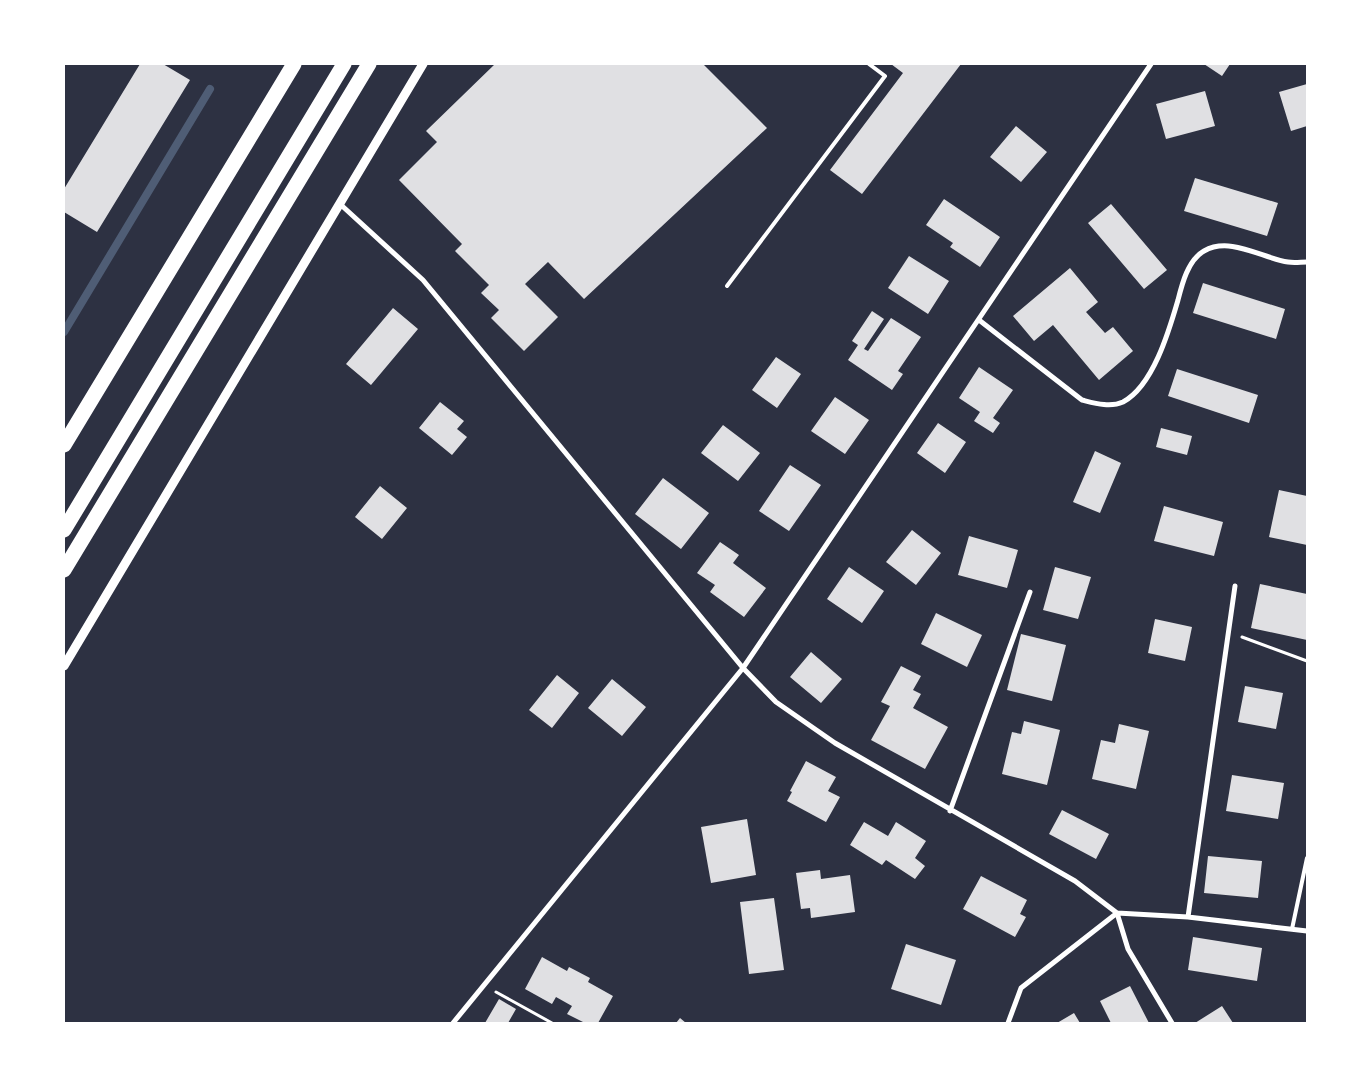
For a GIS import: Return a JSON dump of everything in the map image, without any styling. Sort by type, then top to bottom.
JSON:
[{"type":"highway","points":[[64,445],[294,64]]},
{"type":"highway","points":[[64,530],[344,64]]},
{"type":"highway","points":[[64,570],[368,64]]},
{"type":"street","points":[[64,666],[423,64]]},
{"type":"street","points":[[453,1023],[743,668],[1151,64]]},
{"type":"street","points":[[340,204],[423,280],[743,668],[776,702],[835,743],[950,811],[1075,881],[1117,913],[1188,918],[1307,931]]},
{"type":"street","points":[[979,320],[1082,400],[1103,405],[1122,402],[1137,390],[1148,374],[1166,339],[1186,272],[1203,251],[1228,246],[1289,263],[1307,262]]},
{"type":"street","points":[[1188,918],[1235,586]]},
{"type":"street","points":[[950,811],[1030,592]]},
{"type":"street","points":[[1008,1023],[1021,988],[1117,913]]},
{"type":"street","points":[[1117,913],[1128,949],[1172,1023]]},
{"type":"lane","points":[[727,286],[885,76],[869,64]]},
{"type":"lane","points":[[1292,929],[1307,858]]},
{"type":"path","points":[[1229,632],[1307,661]]},
{"type":"path","points":[[483,984],[552,1023]]},
{"type":"building","points":[[140,64],[163,64],[190,80],[97,232],[64,212],[64,189]]},
{"type":"building","points":[[495,64],[703,64],[767,128],[584,299],[548,262],[525,284],[558,317],[524,351],[491,318],[499,310],[481,293],[489,285],[455,251],[462,244],[399,180],[437,142],[426,131]]},
{"type":"building","points":[[891,64],[961,64],[862,194],[830,170],[903,73]]},
{"type":"building","points":[[1204,64],[1230,64],[1222,76]]},
{"type":"building","points":[[1307,84],[1307,126],[1291,131],[1279,92]]},
{"type":"building","points":[[1205,91],[1215,126],[1166,139],[1156,104]]},
{"type":"building","points":[[1016,126],[1047,152],[1021,182],[990,157]]},
{"type":"building","points":[[1195,178],[1278,203],[1267,236],[1184,211]]},
{"type":"building","points":[[944,199],[1000,237],[980,267],[950,247],[953,243],[926,225]]},
{"type":"building","points":[[1111,204],[1167,270],[1144,289],[1088,223]]},
{"type":"building","points":[[909,256],[949,281],[928,314],[888,288]]},
{"type":"building","points":[[1070,268],[1098,302],[1086,312],[1105,333],[1113,327],[1133,351],[1099,380],[1053,325],[1034,341],[1013,316]]},
{"type":"building","points":[[1203,283],[1285,309],[1276,339],[1193,313]]},
{"type":"building","points":[[393,308],[418,329],[371,385],[346,364]]},
{"type":"building","points":[[872,311],[884,319],[864,349],[868,351],[891,318],[921,337],[898,371],[903,374],[892,390],[848,360],[858,345],[852,341]]},
{"type":"building","points":[[776,357],[801,374],[777,408],[752,390]]},
{"type":"building","points":[[979,367],[1013,390],[993,418],[1000,423],[993,433],[974,421],[980,412],[959,398]]},
{"type":"building","points":[[1177,369],[1258,395],[1249,423],[1168,396]]},
{"type":"building","points":[[835,397],[869,420],[845,454],[811,431]]},
{"type":"building","points":[[440,402],[464,421],[457,429],[467,437],[452,455],[419,428]]},
{"type":"building","points":[[938,423],[966,442],[945,473],[917,453]]},
{"type":"building","points":[[723,425],[760,453],[738,481],[701,453]]},
{"type":"building","points":[[1161,428],[1192,436],[1187,455],[1156,447]]},
{"type":"building","points":[[1095,451],[1121,463],[1100,513],[1073,502]]},
{"type":"building","points":[[790,465],[821,485],[789,531],[759,511]]},
{"type":"building","points":[[663,478],[709,513],[681,549],[635,514]]},
{"type":"building","points":[[380,486],[407,508],[382,539],[355,517]]},
{"type":"building","points":[[1279,490],[1307,496],[1307,545],[1269,537]]},
{"type":"building","points":[[1164,506],[1223,522],[1214,556],[1154,541]]},
{"type":"building","points":[[912,530],[941,553],[916,585],[886,562]]},
{"type":"building","points":[[969,536],[1018,550],[1007,588],[958,575]]},
{"type":"building","points":[[720,542],[739,555],[733,563],[766,588],[744,617],[710,592],[715,585],[697,573]]},
{"type":"building","points":[[849,567],[884,591],[862,623],[827,599]]},
{"type":"building","points":[[1055,567],[1091,577],[1078,619],[1043,610]]},
{"type":"building","points":[[1260,584],[1307,594],[1307,640],[1251,628]]},
{"type":"building","points":[[936,613],[982,635],[967,667],[921,644]]},
{"type":"building","points":[[1155,619],[1192,627],[1185,661],[1148,653]]},
{"type":"building","points":[[1021,634],[1066,645],[1052,701],[1007,690]]},
{"type":"building","points":[[811,652],[842,679],[821,703],[790,677]]},
{"type":"building","points":[[901,666],[921,676],[913,690],[921,694],[913,708],[948,727],[925,769],[871,740],[890,706],[881,702]]},
{"type":"building","points":[[557,675],[579,693],[552,728],[529,710]]},
{"type":"building","points":[[612,679],[646,707],[622,736],[588,708]]},
{"type":"building","points":[[1245,686],[1283,693],[1276,729],[1238,722]]},
{"type":"building","points":[[1024,721],[1060,730],[1047,785],[1002,774],[1012,732],[1021,734]]},
{"type":"building","points":[[1119,724],[1149,731],[1136,789],[1092,779],[1101,740],[1115,743]]},
{"type":"building","points":[[806,761],[836,777],[828,791],[840,797],[826,822],[787,801],[792,792],[790,791]]},
{"type":"building","points":[[1232,775],[1284,783],[1278,819],[1226,811]]},
{"type":"building","points":[[1062,810],[1109,834],[1096,859],[1049,834]]},
{"type":"building","points":[[747,819],[756,875],[711,883],[701,827]]},
{"type":"building","points":[[864,822],[888,836],[896,822],[926,841],[915,858],[925,866],[915,879],[886,860],[882,865],[850,845]]},
{"type":"building","points":[[1208,856],[1262,861],[1258,898],[1204,893]]},
{"type":"building","points":[[820,870],[821,879],[850,875],[855,912],[811,918],[810,908],[801,909],[796,873]]},
{"type":"building","points":[[981,876],[1027,900],[1020,914],[1026,917],[1015,937],[963,909]]},
{"type":"building","points":[[774,898],[784,970],[749,974],[740,902]]},
{"type":"building","points":[[1193,937],[1262,948],[1257,981],[1188,970]]},
{"type":"building","points":[[906,944],[956,960],[941,1005],[891,989]]},
{"type":"building","points":[[542,957],[567,971],[569,967],[590,978],[588,982],[613,996],[598,1023],[585,1023],[567,1014],[572,1006],[556,997],[552,1004],[525,989]]},
{"type":"building","points":[[1130,986],[1149,1023],[1111,1023],[1100,1001]]},
{"type":"building","points":[[499,999],[516,1009],[508,1023],[485,1023]]},
{"type":"building","points":[[1222,1006],[1233,1023],[1195,1023]]},
{"type":"building","points":[[1074,1013],[1080,1023],[1057,1023]]},
{"type":"building","points":[[680,1018],[686,1023],[676,1023]]},
{"type":"waterway","points":[[64,332],[210,89]]}]
